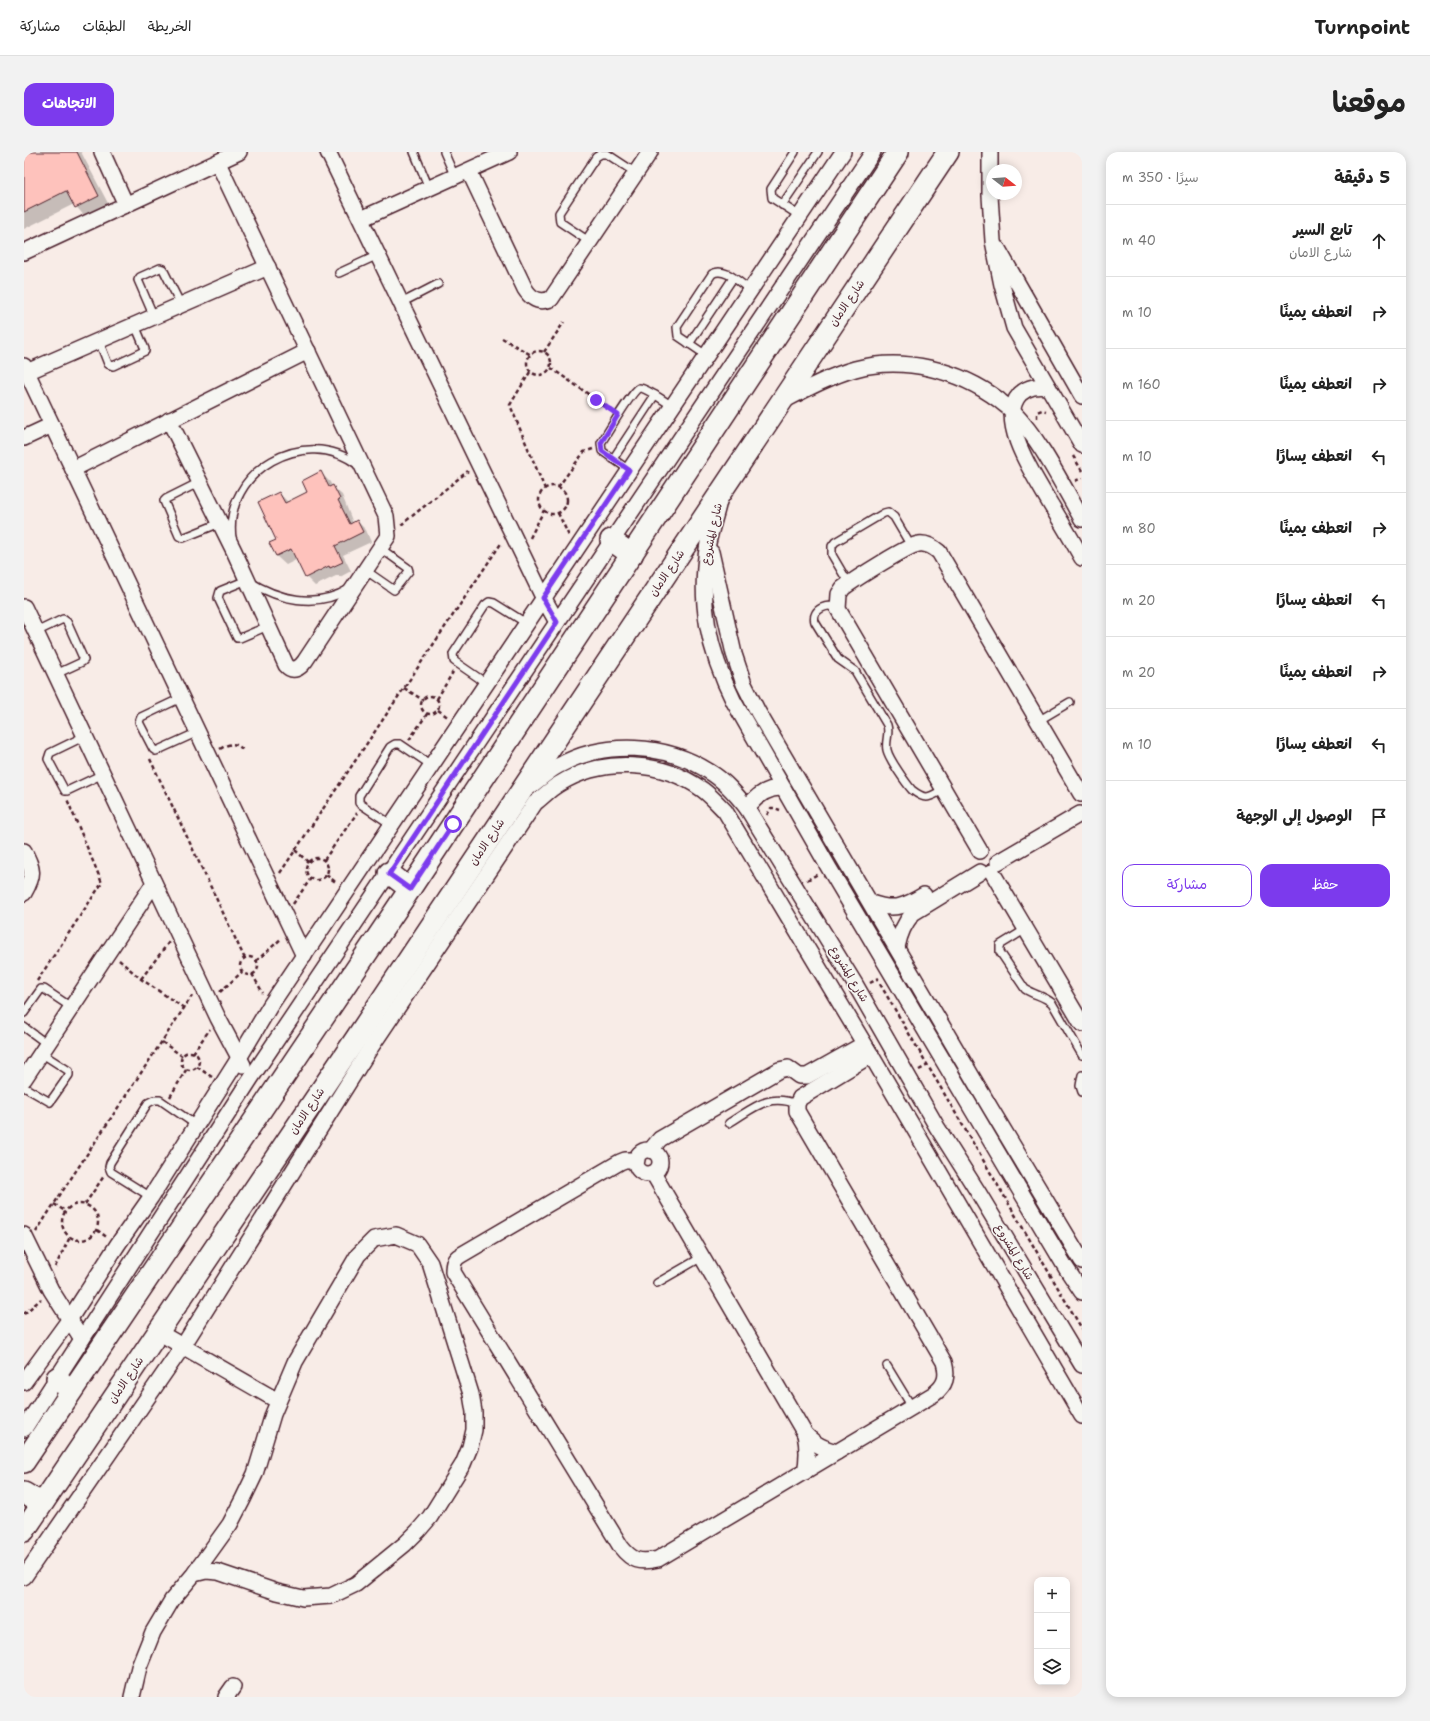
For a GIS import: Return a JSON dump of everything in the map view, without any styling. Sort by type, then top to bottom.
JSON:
[{"type":"street","points":[[102,152],[126,205]]},
{"type":"street","points":[[24,252],[239,152]]},
{"type":"street","points":[[328,152],[543,598],[557,622]]},
{"type":"street","points":[[361,219],[509,152]]},
{"type":"street","points":[[469,171],[525,289],[533,299],[539,301],[551,299],[650,152]]},
{"type":"street","points":[[24,1382],[69,1320],[118,1244],[151,1197],[270,1006],[843,152]]},
{"type":"street","points":[[24,1462],[64,1384],[82,1339],[251,1078],[873,152]]},
{"type":"street","name":"شارع الامان","points":[[24,1531],[782,402],[948,152]]},
{"type":"street","points":[[990,152],[990,196],[993,241],[1002,285],[1014,328],[1048,387],[1076,448]]},
{"type":"street","points":[[24,1429],[29,1410],[64,1384],[410,889],[632,555],[895,153]]},
{"type":"street","points":[[169,420],[234,551],[286,665],[291,669],[298,668],[305,661],[384,542],[386,516],[218,163]]},
{"type":"street","points":[[993,241],[1017,279],[1082,396]]},
{"type":"street","points":[[268,267],[98,341],[25,369],[304,956]]},
{"type":"street","points":[[73,469],[308,351]]},
{"type":"street","points":[[782,402],[824,380],[856,369],[889,364],[922,366],[955,375],[985,390],[1012,411],[1033,436],[1082,519]]},
{"type":"street","points":[[1048,387],[1036,386],[1024,390],[1016,399],[1012,411],[1014,426],[1023,457],[1082,558]]},
{"type":"street","points":[[24,438],[52,425]]},
{"type":"street","name":"شارع المشروع","points":[[722,491],[704,569],[706,624],[712,651],[722,678],[783,788],[820,867],[884,975],[941,1058],[1066,1268],[1082,1292]]},
{"type":"street","points":[[611,540],[632,555]]},
{"type":"street","points":[[709,542],[734,654],[744,684],[758,712],[1082,1261]]},
{"type":"street","points":[[897,947],[899,934],[913,913],[986,863],[1080,804],[1038,721],[939,552],[926,544],[911,546],[849,584],[839,594],[838,609],[943,790],[986,863],[1026,929],[1082,1024]]},
{"type":"street","points":[[24,607],[201,983],[239,1058],[251,1078]]},
{"type":"street","name":"شارع المشروع","points":[[518,795],[557,766],[571,759],[602,750],[617,748],[638,748],[659,751],[695,763],[724,782],[747,808],[796,887],[909,1076],[937,1128],[978,1192],[1082,1365]]},
{"type":"street","points":[[24,1577],[183,1346],[371,1047],[535,803],[559,784],[587,771],[617,765],[647,766],[676,775],[703,790],[725,811],[738,830],[920,1138],[1082,1416]]},
{"type":"street","points":[[747,808],[754,799],[764,792],[774,788],[783,788]]},
{"type":"street","points":[[24,851],[32,869],[31,882],[24,893]]},
{"type":"street","points":[[820,867],[839,851]]},
{"type":"street","points":[[871,903],[883,907],[896,908],[908,904],[986,863]]},
{"type":"street","points":[[389,874],[410,889]]},
{"type":"street","points":[[24,1079],[154,883]]},
{"type":"street","points":[[836,997],[856,987]]},
{"type":"street","points":[[637,1160],[631,1159],[620,1162],[456,1258],[452,1265],[453,1272],[613,1534],[628,1555],[637,1560],[647,1562],[658,1559],[912,1407],[941,1388],[946,1380],[947,1371],[944,1362],[797,1111],[797,1104],[800,1098],[868,1050]]},
{"type":"street","points":[[653,1151],[654,1146],[660,1139],[779,1070],[788,1068],[799,1076],[807,1076],[868,1050]]},
{"type":"street","points":[[920,1138],[937,1128]]},
{"type":"street","points":[[643,1151],[653,1151],[658,1154],[660,1165],[653,1173],[648,1174],[639,1169],[637,1160],[643,1151]]},
{"type":"street","points":[[653,1173],[805,1434],[814,1443],[825,1449],[837,1452]]},
{"type":"street","points":[[132,1697],[139,1667],[153,1632],[172,1600],[194,1574],[230,1524],[252,1480],[278,1401],[295,1362],[358,1255],[374,1239],[396,1235],[417,1244],[430,1263],[471,1394],[474,1412],[474,1430],[470,1448],[463,1464],[430,1517],[405,1544],[356,1584],[331,1596],[303,1598],[277,1592],[218,1572],[206,1571],[194,1574]]},
{"type":"street","points":[[26,1240],[49,1287],[82,1339]]},
{"type":"street","points":[[158,1332],[278,1401]]},
{"type":"street","points":[[805,1434],[808,1446],[808,1459],[805,1472]]},
{"type":"street","points":[[24,1493],[34,1499],[44,1501]]},
{"type":"street","points":[[214,1547],[215,1558],[221,1568],[229,1575]]},
{"type":"lane","points":[[414,152],[429,188]]},
{"type":"lane","points":[[444,152],[455,177]]},
{"type":"lane","points":[[794,152],[771,189],[772,198],[800,216]]},
{"type":"lane","points":[[782,205],[818,152]]},
{"type":"lane","points":[[590,242],[560,222],[559,213],[596,157],[601,154],[607,154],[636,173]]},
{"type":"lane","points":[[339,273],[378,255]]},
{"type":"lane","points":[[154,317],[138,280],[140,277],[160,268],[163,269],[182,305]]},
{"type":"lane","points":[[706,355],[678,336],[677,327],[712,274],[717,271],[723,272],[750,290]]},
{"type":"lane","points":[[688,344],[733,278]]},
{"type":"lane","points":[[401,303],[438,284]]},
{"type":"lane","points":[[98,341],[108,364],[113,366],[145,351],[135,325]]},
{"type":"lane","points":[[629,470],[602,451],[601,443],[618,415],[635,391],[639,388],[645,389],[672,406]]},
{"type":"lane","points":[[613,459],[655,395]]},
{"type":"lane","points":[[234,551],[232,533],[235,508],[239,496],[249,480],[262,467],[295,451],[314,449],[333,452],[350,459],[364,470]]},
{"type":"lane","points":[[200,482],[166,498],[164,501],[179,536],[183,538],[220,523]]},
{"type":"lane","points":[[849,584],[831,550],[832,546],[841,539],[888,512],[894,517],[911,546]]},
{"type":"lane","points":[[365,570],[394,590],[408,571],[408,568],[384,542]]},
{"type":"lane","points":[[268,626],[237,638],[218,598],[220,591],[247,580],[264,590],[282,597],[301,601],[321,599],[340,594],[356,584]]},
{"type":"lane","points":[[486,683],[454,661],[453,654],[485,605],[489,602],[494,602],[526,623]]},
{"type":"lane","points":[[838,609],[831,605],[827,605],[815,614],[815,622],[838,659],[855,671],[887,725],[889,734],[887,744],[888,755],[912,790],[918,795],[926,797],[943,790]]},
{"type":"lane","points":[[36,632],[63,620],[67,622],[84,660],[56,674]]},
{"type":"lane","points":[[182,698],[139,719],[154,750],[198,732]]},
{"type":"lane","points":[[1038,721],[1070,702]]},
{"type":"lane","points":[[85,736],[50,753],[48,759],[65,791],[68,791],[103,774]]},
{"type":"lane","points":[[392,825],[359,803],[358,796],[390,747],[394,744],[400,744],[432,765]]},
{"type":"lane","points":[[1026,929],[1000,945],[1000,952],[1025,989],[1052,1003],[1082,1055]]},
{"type":"lane","points":[[24,1013],[39,991],[44,989],[71,1007]]},
{"type":"lane","points":[[24,1027],[69,1071],[70,1075],[50,1102],[24,1087]]},
{"type":"lane","points":[[1082,1075],[1080,1086],[1082,1092]]},
{"type":"lane","points":[[151,1197],[111,1172],[109,1167],[110,1163],[148,1104],[154,1100],[160,1100],[196,1125]]},
{"type":"lane","points":[[729,1123],[759,1104],[772,1100],[785,1100],[797,1104]]},
{"type":"lane","points":[[657,1283],[702,1257]]},
{"type":"lane","points":[[887,1366],[912,1407]]},
{"type":"path","points":[[544,352],[564,322]]},
{"type":"path","points":[[502,338],[531,355]]},
{"type":"path","points":[[535,352],[544,352],[551,359],[551,368],[548,372],[539,376],[530,372],[527,363],[531,355],[535,352]]},
{"type":"path","points":[[551,368],[618,415]]},
{"type":"path","points":[[530,372],[510,405],[545,489]]},
{"type":"path","points":[[1038,420],[1036,414],[1040,410],[1045,410],[1048,414]]},
{"type":"path","points":[[1076,448],[1082,471]]},
{"type":"path","points":[[558,487],[584,452],[594,449],[602,451]]},
{"type":"path","points":[[384,542],[478,463]]},
{"type":"path","points":[[1074,482],[1076,486]]},
{"type":"path","points":[[549,487],[558,487],[565,493],[567,503],[558,513],[553,514],[544,510],[540,502],[542,493],[545,489],[549,487]]},
{"type":"path","points":[[522,554],[544,510]]},
{"type":"path","points":[[558,513],[576,549]]},
{"type":"path","points":[[271,887],[294,850],[511,530]]},
{"type":"path","points":[[400,744],[408,742],[427,714],[431,714],[438,710],[439,706],[437,699],[452,676],[454,661]]},
{"type":"path","points":[[404,688],[423,700]]},
{"type":"path","points":[[427,714],[422,708],[423,700],[429,696],[437,699]]},
{"type":"path","points":[[209,756],[229,744],[237,745],[243,750]]},
{"type":"path","points":[[154,750],[150,755],[150,762],[245,959]]},
{"type":"path","points":[[39,991],[36,986],[37,980],[102,883],[65,795],[65,791]]},
{"type":"path","points":[[324,860],[362,805]]},
{"type":"path","points":[[768,818],[768,813],[771,808],[777,808],[781,813]]},
{"type":"path","points":[[294,850],[308,862]]},
{"type":"path","points":[[316,858],[324,860],[328,867],[326,875],[319,880],[311,878],[306,870],[308,862],[316,858]]},
{"type":"path","points":[[820,867],[820,881]]},
{"type":"path","points":[[796,887],[820,867]]},
{"type":"path","points":[[252,974],[257,968],[256,961],[288,923],[311,878]]},
{"type":"path","points":[[141,979],[177,931]]},
{"type":"path","points":[[108,952],[141,979],[184,1008]]},
{"type":"path","points":[[242,972],[240,965],[245,959],[249,958],[256,961]]},
{"type":"path","points":[[242,972],[245,974],[252,974]]},
{"type":"path","points":[[210,1000],[242,972]]},
{"type":"path","points":[[873,972],[884,975],[927,1066],[1082,1329]]},
{"type":"path","points":[[252,974],[270,1006]]},
{"type":"path","points":[[856,987],[884,975]]},
{"type":"path","points":[[26,1240],[54,1204],[201,983]]},
{"type":"path","points":[[182,1056],[193,1053],[218,1018]]},
{"type":"path","points":[[162,1042],[182,1056]]},
{"type":"path","points":[[193,1053],[198,1059],[197,1067]]},
{"type":"path","points":[[182,1056],[181,1064],[186,1070]]},
{"type":"path","points":[[909,1076],[941,1058]]},
{"type":"path","points":[[186,1070],[197,1067]]},
{"type":"path","points":[[197,1067],[222,1084]]},
{"type":"path","points":[[166,1104],[186,1070]]},
{"type":"path","points":[[85,1204],[109,1167]]},
{"type":"path","points":[[978,1192],[1010,1173]]},
{"type":"path","points":[[54,1204],[65,1211]]},
{"type":"path","points":[[85,1204],[96,1212],[98,1218],[96,1230],[93,1236],[82,1240],[70,1237],[63,1228],[63,1217],[65,1211],[74,1205],[85,1204]]},
{"type":"path","points":[[24,1314],[49,1287],[70,1237]]},
{"type":"path","points":[[1035,1288],[1066,1268]]},
{"type":"building","points":[[30,152],[77,152],[99,196],[75,208],[66,191],[24,212],[24,155]]},
{"type":"building","points":[[321,471],[329,487],[333,485],[340,499],[338,500],[350,524],[357,520],[363,532],[335,546],[343,562],[330,568],[329,566],[305,578],[291,549],[276,556],[269,543],[276,540],[258,502],[279,492],[285,503],[307,492],[302,481]]},
{"type":"route","points":[[453,824],[410,889],[389,874],[557,622],[543,598],[629,470],[602,451],[601,443],[618,415],[596,400]]}]
